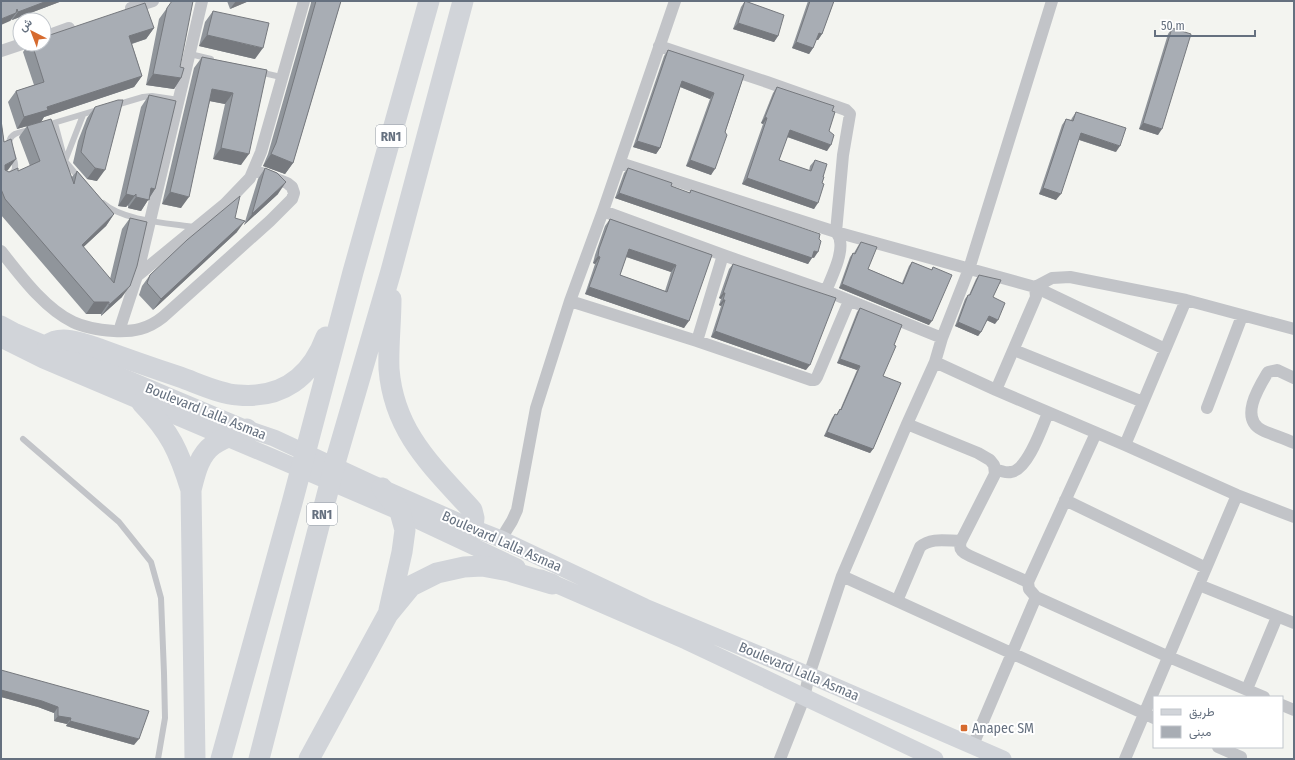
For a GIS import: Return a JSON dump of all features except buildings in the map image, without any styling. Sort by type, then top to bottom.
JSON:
[{"type":"highway","name":"RN1","points":[[221,759],[292,503],[353,272],[429,1]]},
{"type":"highway","name":"RN1","points":[[259,759],[337,456],[391,270],[463,1]]},
{"type":"highway","points":[[391,270],[389,368],[395,405],[416,446],[472,510],[474,518],[470,536]]},
{"type":"highway","points":[[48,345],[57,340],[63,340],[90,346],[207,387],[237,395],[279,391],[289,386],[315,361],[323,346],[353,272]]},
{"type":"highway","points":[[142,403],[156,417],[171,438],[178,452],[192,490]]},
{"type":"highway","points":[[195,759],[192,490],[195,472],[206,452],[212,446],[247,429]]},
{"type":"highway","points":[[373,490],[400,512],[404,524],[405,537],[388,614]]},
{"type":"highway","points":[[309,759],[388,614],[411,586],[437,573],[464,566],[482,566],[509,571],[552,584]]},
{"type":"main road","name":"Boulevard Lalla Asmaa","points":[[1,324],[14,331],[247,429],[274,438],[373,490],[470,536],[552,584],[686,641],[935,759]]},
{"type":"main road","name":"Boulevard Lalla Asmaa","points":[[1,339],[43,360],[272,457],[373,490]]},
{"type":"main road","name":"Boulevard Lalla Asmaa","points":[[400,512],[470,536],[501,539],[645,607],[809,675],[1003,759]]},
{"type":"street","points":[[116,13],[153,1]]},
{"type":"street","points":[[119,331],[137,276],[202,1]]},
{"type":"street","points":[[137,276],[225,204],[250,178],[261,152],[304,1]]},
{"type":"street","points":[[501,539],[517,510],[536,408],[570,301],[604,211],[675,1]]},
{"type":"street","points":[[780,759],[804,698],[809,675],[842,576],[935,362],[942,338],[969,269],[1052,1]]},
{"type":"street","points":[[52,34],[80,25]]},
{"type":"street","points":[[659,46],[774,84],[850,114],[843,155],[836,232],[840,240],[841,248],[826,291]]},
{"type":"street","points":[[1,51],[12,47]]},
{"type":"street","points":[[620,163],[836,232],[1034,287],[1165,349]]},
{"type":"street","points":[[1,251],[21,277],[59,314],[73,322],[102,330],[119,331],[138,330],[152,326],[270,221],[292,199],[294,193],[292,187],[287,183],[254,170]]},
{"type":"street","points":[[604,211],[826,291],[942,338]]},
{"type":"street","points":[[697,341],[723,255]]},
{"type":"street","points":[[1034,287],[1052,278],[1070,277],[1186,300],[1294,329]]},
{"type":"street","points":[[996,390],[1036,297],[1034,287]]},
{"type":"street","points":[[1125,445],[1186,300]]},
{"type":"street","points":[[570,301],[697,341],[811,380],[815,380],[819,373],[849,301]]},
{"type":"street","points":[[1207,408],[1242,316]]},
{"type":"street","points":[[1014,350],[1143,402]]},
{"type":"street","points":[[935,362],[1237,495],[1293,514]]},
{"type":"street","points":[[1294,378],[1277,370],[1268,372],[1251,407],[1252,419],[1260,429],[1294,443]]},
{"type":"street","points":[[995,469],[1003,472],[1012,472],[1023,465],[1035,443],[1048,413]]},
{"type":"street","points":[[907,424],[978,453],[990,460],[994,465],[995,474],[961,541],[961,549],[964,554],[1028,582]]},
{"type":"street","points":[[1096,433],[1028,582],[1029,589],[1036,597],[1169,657],[1262,696]]},
{"type":"street","points":[[1156,696],[1169,657],[1237,495]]},
{"type":"street","points":[[1065,500],[1206,568]]},
{"type":"street","points":[[897,601],[920,547],[929,541],[934,540],[961,541]]},
{"type":"street","points":[[842,576],[1150,716],[1125,759]]},
{"type":"street","points":[[1199,585],[1294,623]]},
{"type":"street","points":[[973,745],[1036,597]]},
{"type":"street","points":[[1247,689],[1277,617]]},
{"type":"street","points":[[1283,705],[1294,710]]},
{"type":"street","points":[[1221,748],[1242,754]]},
{"type":"lane","points":[[190,54],[220,62]]},
{"type":"lane","points":[[251,70],[281,78]]},
{"type":"lane","points":[[41,126],[143,97],[152,96],[178,100]]},
{"type":"lane","points":[[65,161],[83,115]]},
{"type":"lane","points":[[54,123],[65,161],[86,186]]},
{"type":"lane","points":[[1,179],[14,172],[16,166],[9,145],[9,139],[14,134],[34,128]]},
{"type":"lane","points":[[96,198],[108,208],[124,215],[196,227]]},
{"type":"lane","points":[[23,439],[119,522],[151,562],[161,598],[164,673],[165,718],[158,759]]},
{"type":"place","name":"Anapec SM","points":[[964,728]]}]
